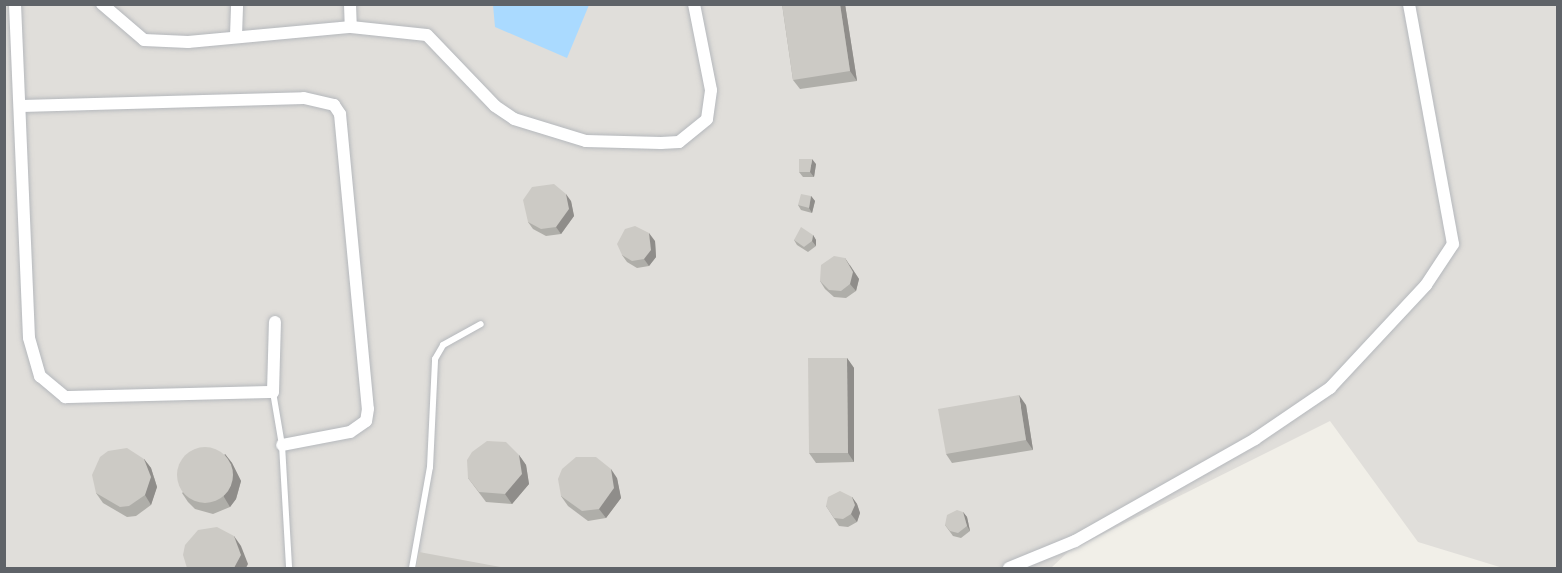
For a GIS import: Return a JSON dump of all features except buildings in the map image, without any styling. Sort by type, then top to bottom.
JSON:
[{"type":"street","points":[[15,4],[17,72],[22,106],[29,338],[40,376],[64,397],[273,392],[275,322]]},
{"type":"street","points":[[102,4],[144,40],[188,42],[351,27],[427,35],[495,106],[514,119],[586,141],[661,143],[679,142],[707,119],[711,90],[694,4]]},
{"type":"street","points":[[236,36],[237,4]]},
{"type":"street","points":[[350,4],[351,27]]},
{"type":"street","points":[[1009,568],[1075,541],[1256,439],[1330,388],[1426,285],[1454,244],[1409,4]]},
{"type":"street","points":[[22,106],[304,98],[333,105],[340,114],[363,325],[366,421],[350,432],[282,445]]},
{"type":"lane","points":[[412,568],[430,467],[435,359],[444,345],[481,324]]},
{"type":"lane","points":[[273,392],[282,445],[289,568]]},
{"type":"shaded area","points":[[4,5],[1557,5],[1557,568],[1503,568],[1418,542],[1330,421],[1069,551],[1051,568],[5,568]]},
{"type":"water","points":[[493,4],[589,5],[567,58],[495,27]]}]
